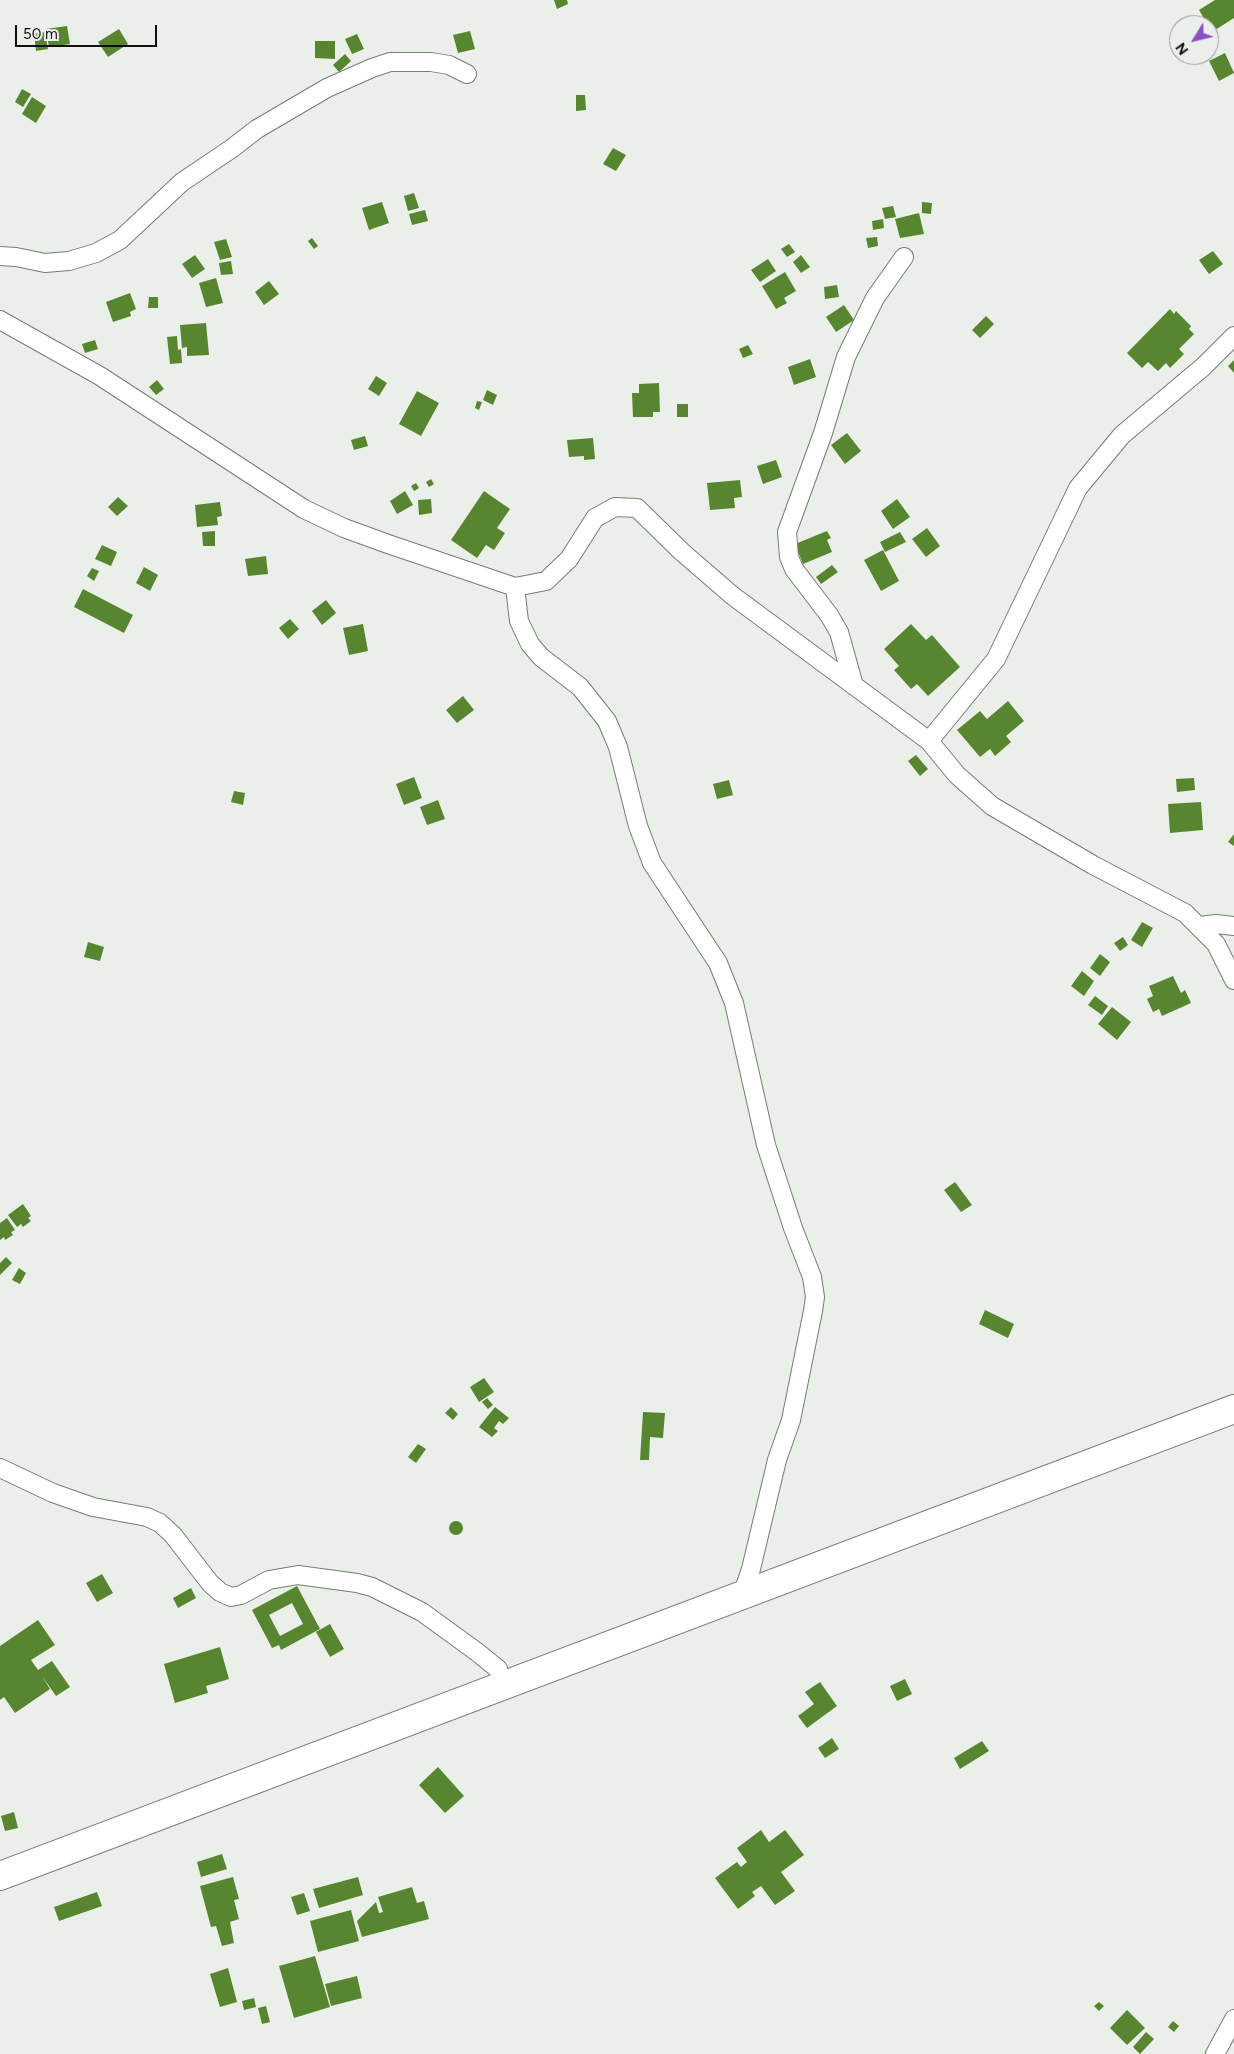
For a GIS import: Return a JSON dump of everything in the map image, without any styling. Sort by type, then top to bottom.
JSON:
[{"type":"highway","points":[[0,1876],[1234,1408]]},
{"type":"street","points":[[0,256],[45,263],[69,261],[96,253],[120,240],[182,182],[257,129],[327,88],[372,68],[395,61],[431,62],[449,65],[467,74]]},
{"type":"street","points":[[854,686],[839,632],[829,615],[794,569],[789,557],[787,532],[823,433],[846,357],[875,298],[904,256]]},
{"type":"street","points":[[0,320],[100,376],[304,509],[344,528],[515,586],[546,581],[569,559],[595,518],[615,507],[636,508],[682,552],[733,596],[929,741],[956,775],[992,806],[1093,865],[1185,913],[1216,944],[1234,980]]},
{"type":"street","points":[[929,741],[996,659],[1078,488],[1122,435],[1202,367],[1234,336]]},
{"type":"street","points":[[515,586],[519,621],[530,644],[541,657],[580,687],[607,721],[618,747],[638,826],[652,863],[718,963],[734,1003],[766,1145],[793,1228],[812,1277],[813,1311],[791,1420],[778,1460],[751,1569],[742,1596]]},
{"type":"street","points":[[1200,926],[1216,924],[1234,926]]},
{"type":"street","points":[[0,1468],[53,1493],[93,1507],[147,1517],[160,1523],[173,1535],[210,1583],[220,1592],[231,1597],[241,1595],[269,1580],[298,1575],[357,1582],[372,1587],[422,1612],[477,1652],[498,1669],[503,1686]]},
{"type":"street","points":[[1215,2054],[1234,2019]]},
{"type":"building","points":[[554,0],[567,0],[568,4],[557,9]]},
{"type":"building","points":[[1215,0],[1234,0],[1234,18],[1219,28],[1219,15],[1202,15],[1199,10]]},
{"type":"building","points":[[67,26],[70,44],[49,47],[46,29]]},
{"type":"building","points":[[119,29],[128,44],[108,57],[98,42]]},
{"type":"building","points":[[470,31],[475,49],[458,53],[453,35]]},
{"type":"building","points":[[45,32],[48,49],[36,51],[34,34]]},
{"type":"building","points":[[357,34],[364,49],[352,54],[345,39]]},
{"type":"building","points":[[315,41],[335,41],[335,59],[315,58]]},
{"type":"building","points":[[1225,53],[1234,73],[1219,81],[1211,65],[1219,65],[1219,56]]},
{"type":"building","points":[[345,54],[351,61],[339,72],[333,65]]},
{"type":"building","points":[[22,89],[31,94],[23,107],[15,102]]},
{"type":"building","points":[[576,95],[585,95],[586,110],[576,111]]},
{"type":"building","points":[[32,97],[46,106],[36,123],[22,114]]},
{"type":"building","points":[[613,148],[626,155],[616,171],[603,164]]},
{"type":"building","points":[[414,193],[419,208],[408,211],[404,196]]},
{"type":"building","points":[[382,202],[389,223],[369,230],[362,208]]},
{"type":"building","points":[[922,202],[932,203],[931,214],[922,213]]},
{"type":"building","points":[[893,206],[896,217],[885,219],[882,208]]},
{"type":"building","points":[[425,210],[428,221],[412,225],[409,214]]},
{"type":"building","points":[[919,213],[924,234],[900,238],[895,219]]},
{"type":"building","points":[[883,219],[884,228],[873,230],[872,221]]},
{"type":"building","points":[[877,237],[878,246],[868,248],[866,238]]},
{"type":"building","points":[[312,238],[318,246],[314,249],[308,241]]},
{"type":"building","points":[[226,239],[232,257],[220,260],[214,242]]},
{"type":"building","points":[[789,244],[795,252],[787,257],[781,249]]},
{"type":"building","points":[[1213,251],[1223,264],[1209,274],[1199,260]]},
{"type":"building","points":[[195,255],[205,269],[192,278],[182,264]]},
{"type":"building","points":[[801,255],[810,267],[801,273],[793,262]]},
{"type":"building","points":[[768,259],[776,271],[760,282],[751,270]]},
{"type":"building","points":[[231,261],[233,274],[221,275],[219,263]]},
{"type":"building","points":[[785,272],[796,291],[784,298],[787,303],[776,309],[762,286]]},
{"type":"building","points":[[216,278],[223,303],[206,307],[199,283]]},
{"type":"building","points":[[269,281],[279,294],[264,305],[255,292]]},
{"type":"building","points":[[837,285],[839,297],[825,299],[824,287]]},
{"type":"building","points":[[130,293],[136,309],[130,312],[131,316],[113,322],[106,302]]},
{"type":"building","points":[[149,297],[158,297],[158,308],[148,308]]},
{"type":"building","points":[[844,305],[854,320],[836,332],[826,317]]},
{"type":"building","points":[[1170,309],[1174,314],[1176,311],[1191,326],[1189,329],[1194,334],[1179,349],[1184,354],[1170,368],[1166,363],[1158,371],[1148,362],[1142,368],[1127,353]]},
{"type":"building","points":[[986,316],[994,324],[980,338],[972,330]]},
{"type":"building","points":[[206,323],[209,355],[187,356],[187,347],[182,348],[180,325]]},
{"type":"building","points":[[177,336],[178,350],[181,349],[182,363],[170,364],[167,337]]},
{"type":"building","points":[[95,340],[98,349],[85,353],[82,344]]},
{"type":"building","points":[[748,345],[753,354],[743,358],[739,349]]},
{"type":"building","points":[[810,359],[816,377],[794,385],[788,367]]},
{"type":"building","points":[[1234,360],[1234,373],[1228,366]]},
{"type":"building","points":[[376,376],[387,383],[379,396],[368,389]]},
{"type":"building","points":[[157,380],[164,389],[156,395],[149,387]]},
{"type":"building","points":[[659,383],[660,412],[653,412],[653,417],[633,417],[632,393],[639,393],[639,384]]},
{"type":"building","points":[[487,390],[497,395],[493,405],[483,400]]},
{"type":"building","points":[[417,391],[439,403],[421,436],[399,424]]},
{"type":"building","points":[[477,401],[482,402],[479,410],[475,408]]},
{"type":"building","points":[[677,404],[688,404],[688,417],[677,417]]},
{"type":"building","points":[[847,433],[861,451],[845,464],[831,445]]},
{"type":"building","points":[[365,436],[368,446],[354,450],[351,440]]},
{"type":"building","points":[[593,438],[595,459],[584,460],[584,456],[569,457],[567,440]]},
{"type":"building","points":[[776,460],[782,477],[763,484],[757,466]]},
{"type":"building","points":[[431,479],[434,484],[429,487],[426,482]]},
{"type":"building","points":[[740,480],[742,497],[734,498],[735,508],[710,510],[707,483]]},
{"type":"building","points":[[416,483],[419,488],[414,491],[411,486]]},
{"type":"building","points":[[405,491],[413,505],[397,514],[390,501]]},
{"type":"building","points":[[484,491],[510,509],[497,528],[505,533],[494,550],[486,545],[477,558],[451,540]]},
{"type":"building","points":[[118,497],[128,506],[117,516],[108,507]]},
{"type":"building","points":[[431,499],[432,513],[419,515],[418,500]]},
{"type":"building","points":[[897,499],[910,517],[893,529],[881,511]]},
{"type":"building","points":[[220,502],[222,516],[217,517],[218,525],[197,527],[195,505]]},
{"type":"building","points":[[927,528],[940,546],[926,557],[912,539]]},
{"type":"building","points":[[215,531],[215,546],[203,546],[202,532]]},
{"type":"building","points":[[827,531],[831,538],[827,540],[832,552],[803,564],[795,544]]},
{"type":"building","points":[[900,532],[906,542],[885,552],[880,542]]},
{"type":"building","points":[[102,545],[117,552],[111,566],[95,559]]},
{"type":"building","points":[[883,550],[899,581],[881,591],[864,560]]},
{"type":"building","points":[[266,556],[268,574],[248,576],[245,559]]},
{"type":"building","points":[[832,565],[838,572],[821,584],[816,577]]},
{"type":"building","points":[[144,567],[158,575],[150,591],[136,583]]},
{"type":"building","points":[[92,568],[99,571],[94,581],[87,576]]},
{"type":"building","points":[[83,589],[133,615],[124,633],[74,607]]},
{"type":"building","points":[[326,600],[336,613],[322,625],[312,611]]},
{"type":"building","points":[[290,619],[299,629],[288,639],[279,628]]},
{"type":"building","points":[[363,624],[368,651],[349,655],[343,628]]},
{"type":"building","points":[[911,624],[926,640],[932,635],[960,667],[928,696],[917,684],[911,689],[894,670],[899,666],[884,649]]},
{"type":"building","points":[[463,696],[474,710],[457,723],[446,710]]},
{"type":"building","points":[[1008,701],[1024,721],[1006,736],[1011,742],[995,756],[990,749],[980,757],[957,730],[980,711],[987,719]]},
{"type":"building","points":[[916,755],[928,769],[920,776],[908,761]]},
{"type":"building","points":[[414,777],[422,798],[404,805],[396,784]]},
{"type":"building","points":[[1194,778],[1195,790],[1177,792],[1176,779]]},
{"type":"building","points":[[729,780],[733,795],[717,799],[713,784]]},
{"type":"building","points":[[234,791],[245,793],[243,805],[231,802]]},
{"type":"building","points":[[438,800],[445,819],[427,825],[420,807]]},
{"type":"building","points":[[1201,802],[1203,830],[1170,833],[1168,804]]},
{"type":"building","points":[[1234,834],[1234,846],[1228,842]]},
{"type":"building","points":[[1142,922],[1153,928],[1142,947],[1131,940]]},
{"type":"building","points":[[1123,937],[1128,945],[1120,951],[1114,943]]},
{"type":"building","points":[[88,942],[104,947],[100,961],[84,957]]},
{"type":"building","points":[[1100,954],[1110,962],[1100,976],[1090,968]]},
{"type":"building","points":[[1082,971],[1094,981],[1084,996],[1071,986]]},
{"type":"building","points":[[1173,976],[1181,993],[1185,990],[1191,1003],[1162,1016],[1159,1009],[1153,1012],[1147,999],[1153,996],[1149,986]]},
{"type":"building","points":[[1095,996],[1108,1006],[1102,1015],[1088,1005]]},
{"type":"building","points":[[1112,1007],[1131,1022],[1117,1040],[1098,1024]]},
{"type":"building","points":[[955,1182],[972,1205],[961,1212],[944,1190]]},
{"type":"building","points":[[23,1204],[31,1216],[28,1218],[31,1221],[23,1227],[21,1224],[17,1227],[8,1215]]},
{"type":"building","points":[[7,1218],[15,1230],[11,1232],[13,1235],[5,1240],[4,1237],[0,1240],[0,1223]]},
{"type":"building","points":[[6,1257],[12,1263],[0,1275],[0,1263]]},
{"type":"building","points":[[19,1268],[26,1273],[20,1284],[12,1280]]},
{"type":"building","points":[[985,1310],[1014,1324],[1008,1338],[979,1324]]},
{"type":"building","points":[[484,1378],[494,1392],[479,1402],[470,1387]]},
{"type":"building","points":[[487,1398],[493,1405],[488,1409],[482,1402]]},
{"type":"building","points":[[451,1407],[458,1414],[453,1420],[445,1413]]},
{"type":"building","points":[[495,1407],[509,1418],[503,1424],[499,1421],[494,1428],[498,1431],[492,1437],[479,1427]]},
{"type":"building","points":[[643,1412],[665,1413],[663,1438],[650,1437],[649,1460],[640,1460]]},
{"type":"building","points":[[418,1444],[426,1449],[416,1463],[408,1457]]},
{"type":"building","points":[[456,1521],[461,1523],[463,1528],[461,1533],[456,1535],[451,1533],[449,1528],[451,1523]]},
{"type":"building","points":[[102,1574],[113,1593],[97,1602],[86,1583]]},
{"type":"building","points":[[297,1586],[320,1629],[281,1650],[279,1645],[272,1648],[252,1610]],"holes":[[[292,1603],[303,1624],[280,1636],[269,1615]]]},
{"type":"building","points":[[191,1588],[196,1598],[178,1608],[173,1598]]},
{"type":"building","points":[[38,1620],[55,1645],[31,1660],[38,1670],[52,1661],[70,1687],[56,1696],[42,1676],[50,1689],[15,1713],[4,1697],[0,1700],[0,1646]]},
{"type":"building","points":[[330,1624],[344,1649],[330,1657],[316,1632]]},
{"type":"building","points":[[220,1647],[229,1679],[206,1686],[208,1693],[175,1703],[164,1664]]},
{"type":"building","points":[[905,1679],[912,1694],[897,1701],[890,1686]]},
{"type":"building","points":[[820,1682],[837,1706],[807,1728],[798,1716],[814,1704],[805,1692]]},
{"type":"building","points":[[832,1738],[839,1749],[825,1758],[818,1748]]},
{"type":"building","points":[[982,1741],[989,1751],[960,1769],[954,1758]]},
{"type":"building","points":[[438,1767],[464,1796],[445,1813],[419,1785]]},
{"type":"building","points":[[14,1812],[18,1828],[5,1831],[1,1816]]},
{"type":"building","points":[[761,1830],[769,1842],[785,1830],[804,1855],[781,1872],[795,1891],[775,1905],[761,1886],[752,1892],[755,1896],[738,1909],[715,1878],[737,1862],[741,1867],[747,1862],[737,1848]]},
{"type":"building","points":[[222,1854],[227,1869],[201,1877],[197,1862]]},
{"type":"building","points":[[233,1877],[239,1899],[234,1900],[239,1919],[230,1922],[234,1943],[222,1946],[216,1926],[211,1927],[200,1886]]},
{"type":"building","points":[[358,1877],[363,1895],[319,1908],[313,1889]]},
{"type":"building","points":[[412,1887],[417,1903],[424,1901],[429,1919],[362,1937],[357,1921],[376,1902],[379,1913],[383,1912],[378,1897]]},
{"type":"building","points":[[97,1892],[102,1906],[59,1921],[54,1907]]},
{"type":"building","points":[[304,1893],[310,1911],[297,1915],[291,1897]]},
{"type":"building","points":[[351,1910],[359,1941],[318,1952],[310,1921]]},
{"type":"building","points":[[315,1956],[330,2007],[294,2018],[279,1966]]},
{"type":"building","points":[[228,1968],[237,2002],[220,2007],[210,1974]]},
{"type":"building","points":[[357,1976],[362,1998],[331,2006],[325,1984]]},
{"type":"building","points":[[254,1998],[256,2007],[244,2010],[242,2001]]},
{"type":"building","points":[[1099,2002],[1104,2006],[1099,2011],[1094,2006]]},
{"type":"building","points":[[266,2006],[270,2022],[262,2024],[258,2008]]},
{"type":"building","points":[[1127,2010],[1145,2028],[1127,2045],[1110,2028]]},
{"type":"building","points":[[1173,2021],[1179,2026],[1174,2032],[1168,2027]]},
{"type":"building","points":[[1146,2032],[1154,2039],[1140,2054],[1133,2047]]}]
